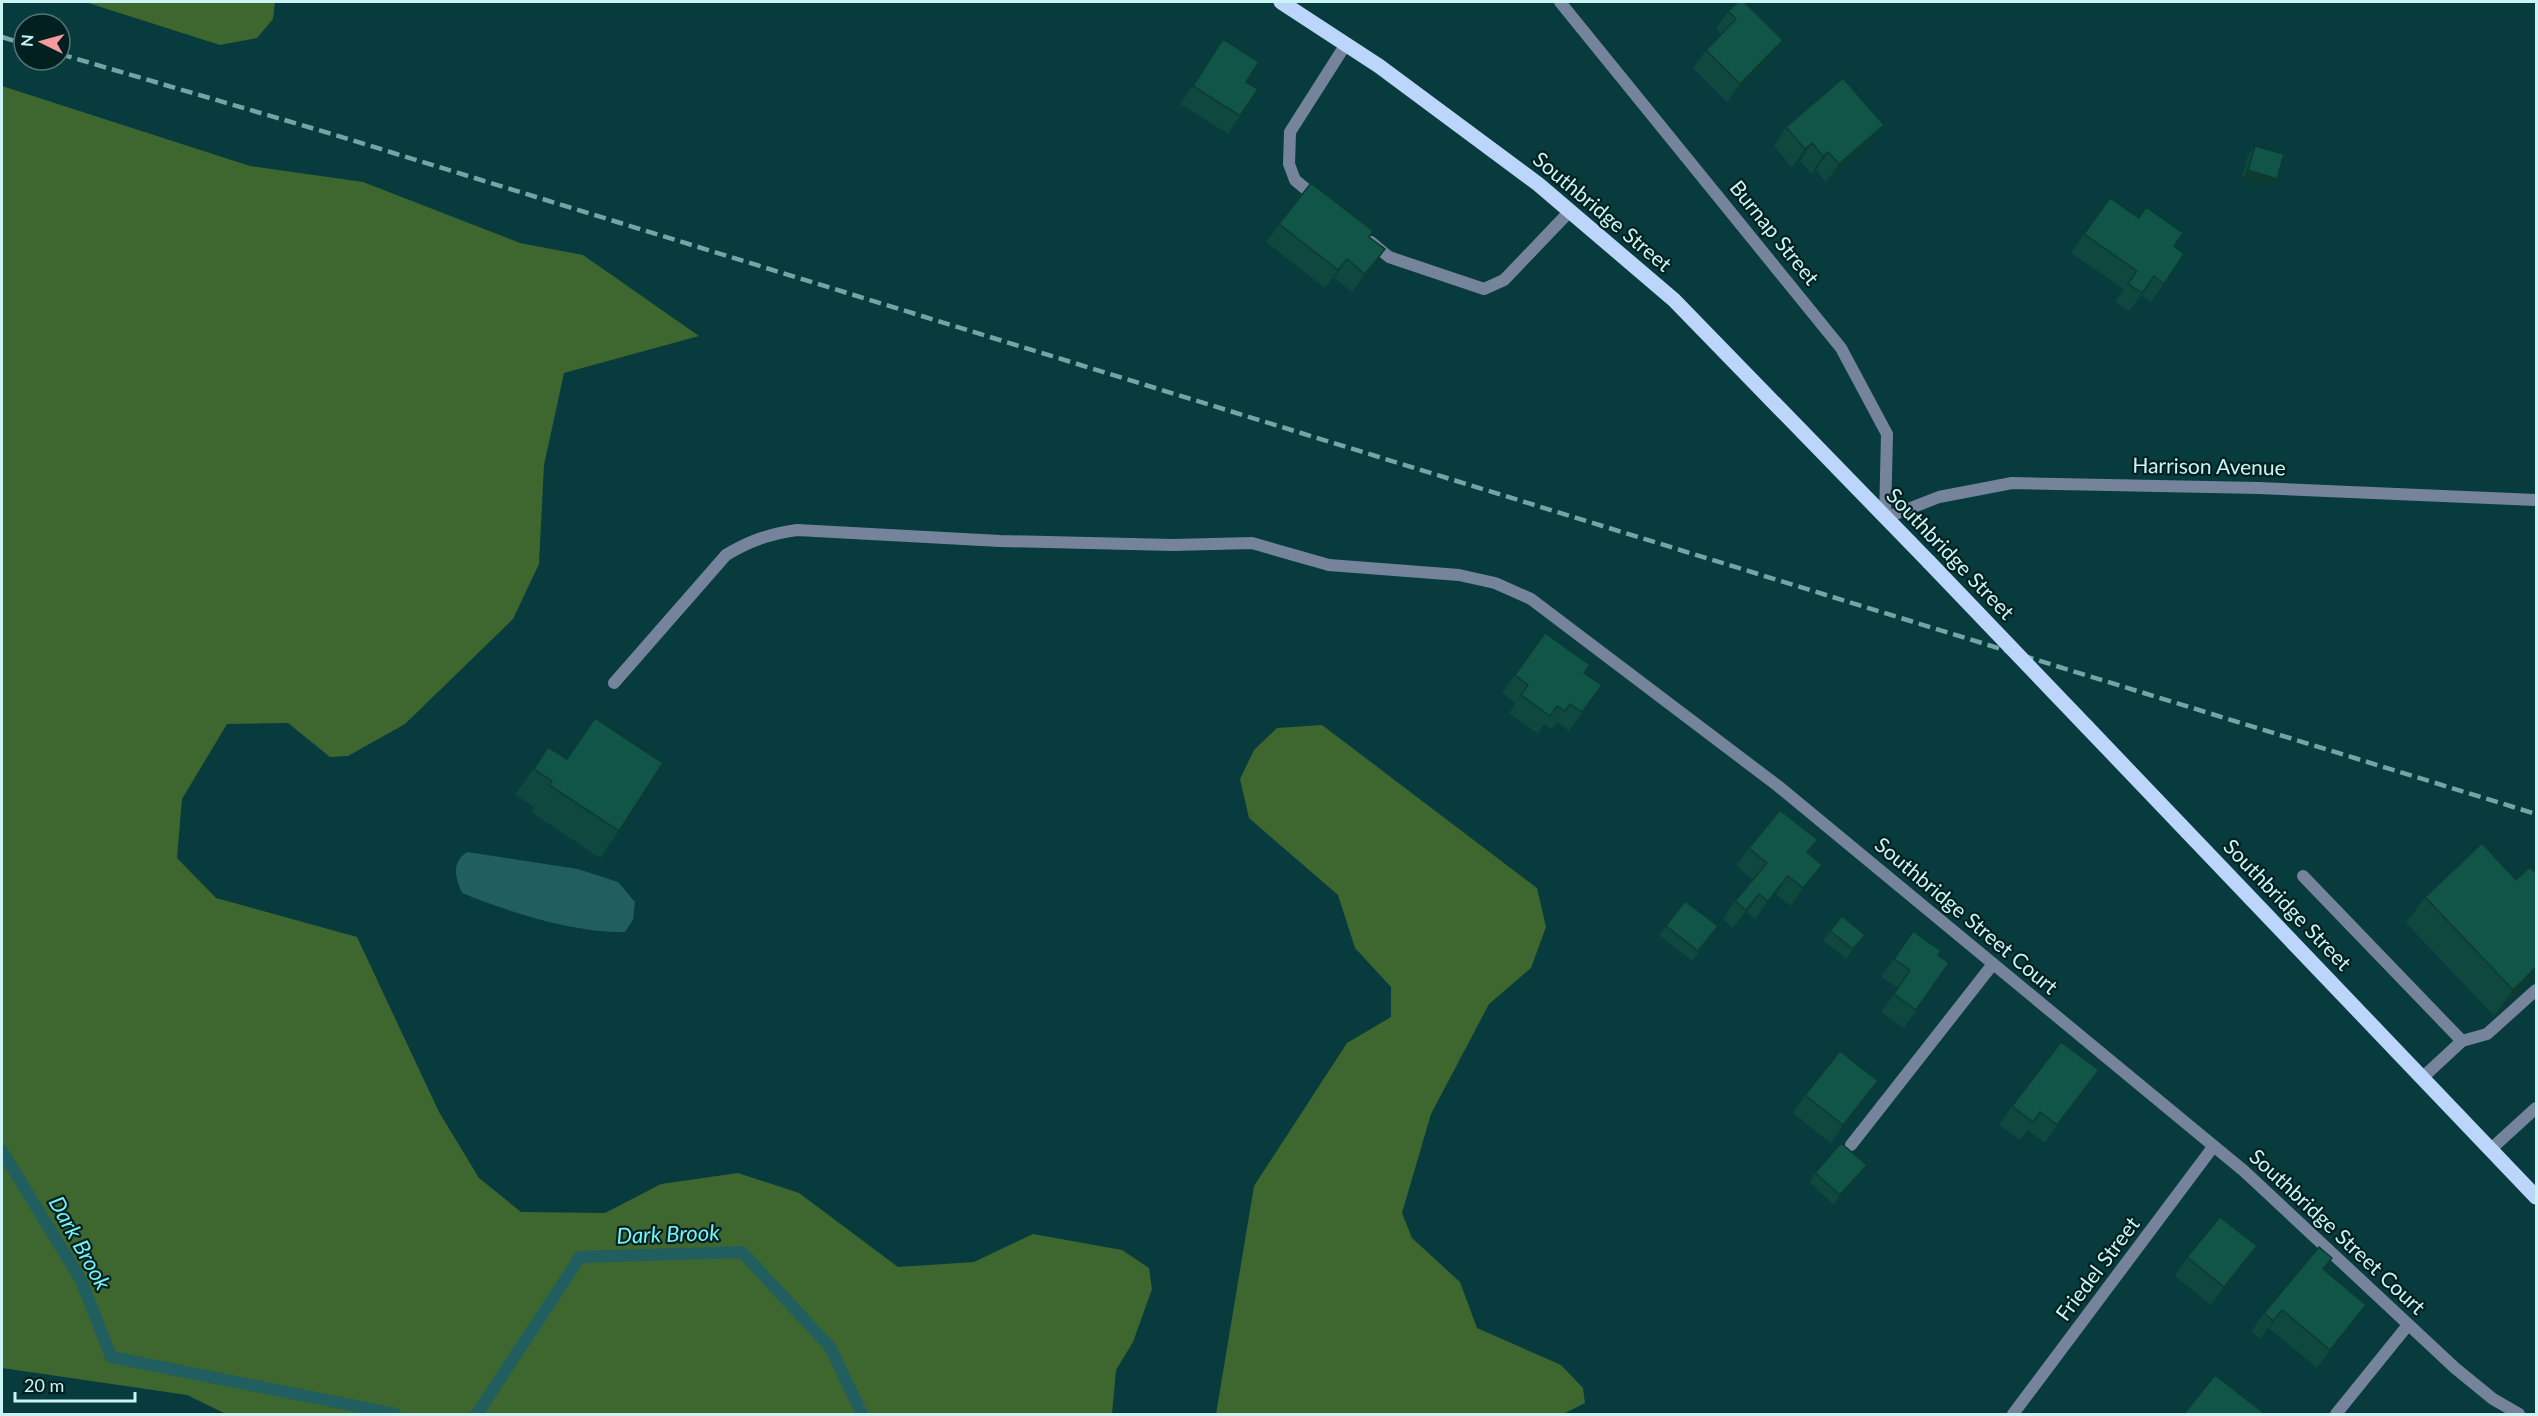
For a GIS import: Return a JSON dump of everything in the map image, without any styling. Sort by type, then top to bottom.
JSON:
[{"type":"main road","name":"Southbridge Street","points":[[1281,2],[1379,66],[1529,177],[1674,300],[1929,562],[2536,1197]]},
{"type":"street","name":"Burnap Street","points":[[1560,2],[1841,348],[1887,434],[1885,518]]},
{"type":"street","points":[[1329,208],[1295,180],[1289,164],[1290,132],[1346,44]]},
{"type":"street","points":[[1364,236],[1389,257],[1484,289],[1504,280],[1570,211]]},
{"type":"street","name":"Harrison Avenue","points":[[1885,518],[1939,497],[2012,483],[2270,488],[2536,500]]},
{"type":"street","name":"Southbridge Street Court","points":[[614,683],[726,555],[747,542],[770,534],[797,530],[1034,542],[1173,545],[1252,543],[1329,565],[1459,575],[1495,584],[1531,599],[1778,786],[2244,1171],[2408,1325],[2493,1399],[2519,1414]]},
{"type":"street","points":[[2303,876],[2462,1041]]},
{"type":"street","points":[[1851,1145],[1993,964]]},
{"type":"street","points":[[2422,1078],[2462,1041],[2487,1034],[2536,990]]},
{"type":"street","points":[[2491,1149],[2536,1108]]},
{"type":"street","name":"Friedel Street","points":[[2013,1414],[2213,1147]]},
{"type":"street","points":[[2336,1414],[2408,1325]]},
{"type":"green space","points":[[85,2],[275,2],[273,19],[257,38],[220,45]]},
{"type":"green space","points":[[2,86],[250,166],[363,182],[520,243],[583,255],[699,336],[564,373],[544,465],[539,564],[513,619],[405,724],[348,756],[330,757],[288,723],[227,724],[182,799],[177,858],[216,898],[357,937],[439,1112],[479,1178],[521,1212],[605,1213],[661,1184],[738,1173],[799,1193],[898,1267],[974,1262],[1033,1234],[1122,1250],[1149,1268],[1152,1289],[1133,1342],[1116,1370],[1112,1414],[226,1414],[187,1395],[2,1368]]},
{"type":"green space","points":[[1322,725],[1537,888],[1546,927],[1531,968],[1489,1004],[1431,1114],[1402,1213],[1412,1238],[1460,1282],[1477,1328],[1561,1365],[1583,1388],[1585,1403],[1563,1414],[1216,1414],[1254,1186],[1347,1043],[1391,1017],[1391,987],[1355,948],[1338,895],[1249,818],[1240,779],[1254,750],[1277,728]]},
{"type":"water","points":[[467,852],[578,869],[618,882],[635,902],[633,920],[625,932],[585,929],[521,914],[462,893],[456,871],[458,861]]},
{"type":"building","points":[[1738,2],[1744,2],[1783,40],[1740,84],[1706,50],[1736,19],[1728,11]]},
{"type":"building","points":[[1223,39],[1259,62],[1246,82],[1258,89],[1240,116],[1193,86]]},
{"type":"building","points":[[1843,78],[1884,125],[1839,164],[1828,152],[1823,156],[1812,143],[1805,149],[1786,127]]},
{"type":"building","points":[[2255,146],[2284,154],[2277,179],[2248,170]]},
{"type":"building","points":[[1311,183],[1373,231],[1369,237],[1385,249],[1365,274],[1347,259],[1338,270],[1279,224]]},
{"type":"building","points":[[2110,198],[2139,218],[2146,207],[2183,233],[2174,246],[2184,254],[2164,284],[2154,276],[2142,293],[2128,284],[2137,271],[2084,234]]},
{"type":"building","points":[[1545,633],[1590,665],[1584,673],[1602,685],[1582,712],[1570,704],[1565,711],[1557,706],[1550,716],[1521,695],[1528,685],[1515,675]]},
{"type":"building","points":[[595,718],[663,763],[619,831],[549,785],[552,781],[534,769],[548,747],[567,759]]},
{"type":"building","points":[[1780,810],[1818,840],[1807,852],[1822,865],[1803,888],[1788,876],[1768,901],[1759,894],[1746,910],[1735,901],[1767,863],[1749,848]]},
{"type":"building","points":[[2482,843],[2516,880],[2530,867],[2536,873],[2536,967],[2513,990],[2425,897]]},
{"type":"building","points":[[1685,901],[1718,926],[1698,951],[1666,926]]},
{"type":"building","points":[[1842,916],[1865,935],[1853,949],[1830,931]]},
{"type":"building","points":[[1913,931],[1941,951],[1938,955],[1949,963],[1916,1010],[1894,994],[1910,970],[1894,959]]},
{"type":"building","points":[[2061,1042],[2099,1070],[2057,1125],[2040,1112],[2033,1122],[2012,1106]]},
{"type":"building","points":[[1840,1051],[1878,1081],[1843,1125],[1805,1095]]},
{"type":"building","points":[[1841,1143],[1867,1165],[1840,1195],[1815,1173]]},
{"type":"building","points":[[2220,1217],[2257,1246],[2224,1287],[2187,1257]]},
{"type":"building","points":[[2319,1247],[2332,1258],[2323,1269],[2366,1305],[2330,1350],[2282,1310],[2273,1321],[2264,1313]]},
{"type":"building","points":[[2215,1375],[2265,1414],[2184,1414]]},
{"type":"waterway","name":"Dark Brook","points":[[2,1151],[81,1280],[111,1357],[395,1414]]},
{"type":"waterway","name":"Dark Brook","points":[[477,1414],[580,1257],[742,1252],[830,1347],[862,1414]]},
{"type":"railway","points":[[2,37],[12,40]]},
{"type":"railway","points":[[72,58],[332,134],[2536,814]]}]
